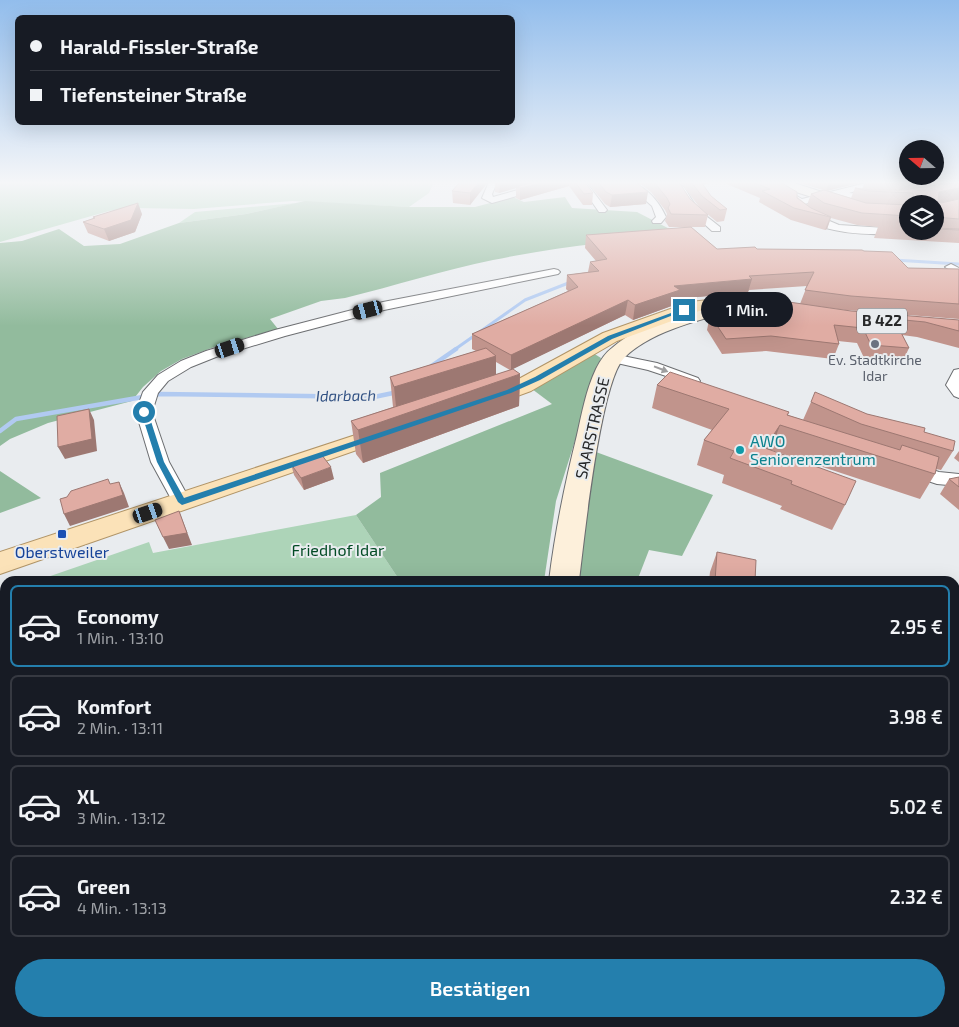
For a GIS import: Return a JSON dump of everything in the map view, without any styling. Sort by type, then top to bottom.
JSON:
[{"type":"main road","name":"B 422","points":[[462,407],[523,386],[591,347],[649,322],[706,304],[743,303],[837,317]]},
{"type":"main road","points":[[0,563],[407,426]]},
{"type":"street","points":[[867,230],[885,230]]},
{"type":"street","points":[[182,502],[160,462],[144,412],[151,392],[163,378],[186,364],[248,342],[383,306],[554,272]]},
{"type":"street","name":"SAARSTRASSE","points":[[565,576],[592,418],[605,372],[613,358],[626,345],[657,331],[699,314],[743,303]]},
{"type":"street","points":[[613,358],[652,366],[708,387]]},
{"type":"street","points":[[959,373],[953,385],[959,393]]},
{"type":"street","points":[[892,463],[937,478],[959,480]]},
{"type":"green space","points":[[0,230],[42,230],[0,242]]},
{"type":"green space","points":[[60,230],[84,246],[120,244],[160,230],[671,230],[687,238],[614,242],[517,255],[456,268],[345,298],[321,301],[270,319],[278,329],[217,346],[182,359],[161,371],[143,387],[132,401],[48,423],[10,439],[0,446],[0,243],[22,241]]},
{"type":"green space","points":[[593,353],[601,358],[556,501],[545,576],[397,576],[356,515],[381,497],[380,473],[552,404],[532,389]]},
{"type":"green space","points":[[596,452],[713,495],[682,556],[649,550],[639,576],[572,576],[578,514]]},
{"type":"green space","points":[[0,471],[41,498],[0,513]]},
{"type":"green space","name":"Friedhof Idar","points":[[356,515],[397,576],[50,576],[149,542],[153,553]]},
{"type":"building","points":[[653,230],[694,230],[717,249],[755,247],[757,249],[892,252],[908,268],[959,269],[959,304],[851,296],[805,290],[814,272],[749,276],[752,279],[674,286],[680,290],[635,305],[628,300],[511,355],[472,334],[578,287],[567,275],[599,271],[590,262],[607,259],[586,235]]},
{"type":"building","points":[[782,301],[851,311],[959,320],[959,331],[925,322],[894,319],[909,348],[871,345],[863,328],[834,325],[839,344],[771,336],[726,339],[710,315],[780,314]]},
{"type":"building","points":[[486,348],[496,356],[394,387],[390,377]]},
{"type":"building","points":[[513,369],[520,374],[358,430],[351,421]]},
{"type":"building","points":[[670,372],[789,412],[787,415],[900,450],[902,445],[939,457],[935,474],[780,425],[765,448],[856,481],[845,505],[791,484],[792,481],[730,458],[734,451],[704,440],[729,409],[657,385]]},
{"type":"building","points":[[815,392],[867,414],[925,428],[924,432],[955,441],[953,451],[861,424],[811,402]]},
{"type":"building","points":[[89,409],[92,439],[58,447],[57,416]]},
{"type":"building","points":[[321,454],[331,467],[301,478],[291,464]]},
{"type":"building","points":[[959,477],[959,487],[949,479]]},
{"type":"building","points":[[108,479],[110,484],[119,482],[123,495],[64,514],[60,499],[67,497],[71,491]]},
{"type":"building","points":[[179,511],[187,533],[163,537],[155,520]]},
{"type":"building","points":[[717,552],[756,560],[755,576],[715,576]]},
{"type":"waterway","name":"Idarbach","points":[[894,260],[959,264]]},
{"type":"waterway","name":"Idarbach","points":[[454,350],[525,300],[571,282]]},
{"type":"waterway","name":"Idarbach","points":[[430,367],[456,349]]},
{"type":"waterway","name":"Idarbach","points":[[0,431],[16,419],[160,394],[374,397],[398,392]]},
{"type":"place","name":"Ev. Stadtkirche Idar","points":[[875,344]]},
{"type":"place","name":"AWO Seniorenzentrum","points":[[740,450]]},
{"type":"place","name":"Oberstweiler","points":[[62,534]]},
{"type":"route","points":[[144,412],[160,462],[182,502],[509,392],[610,338],[684,310]]}]
